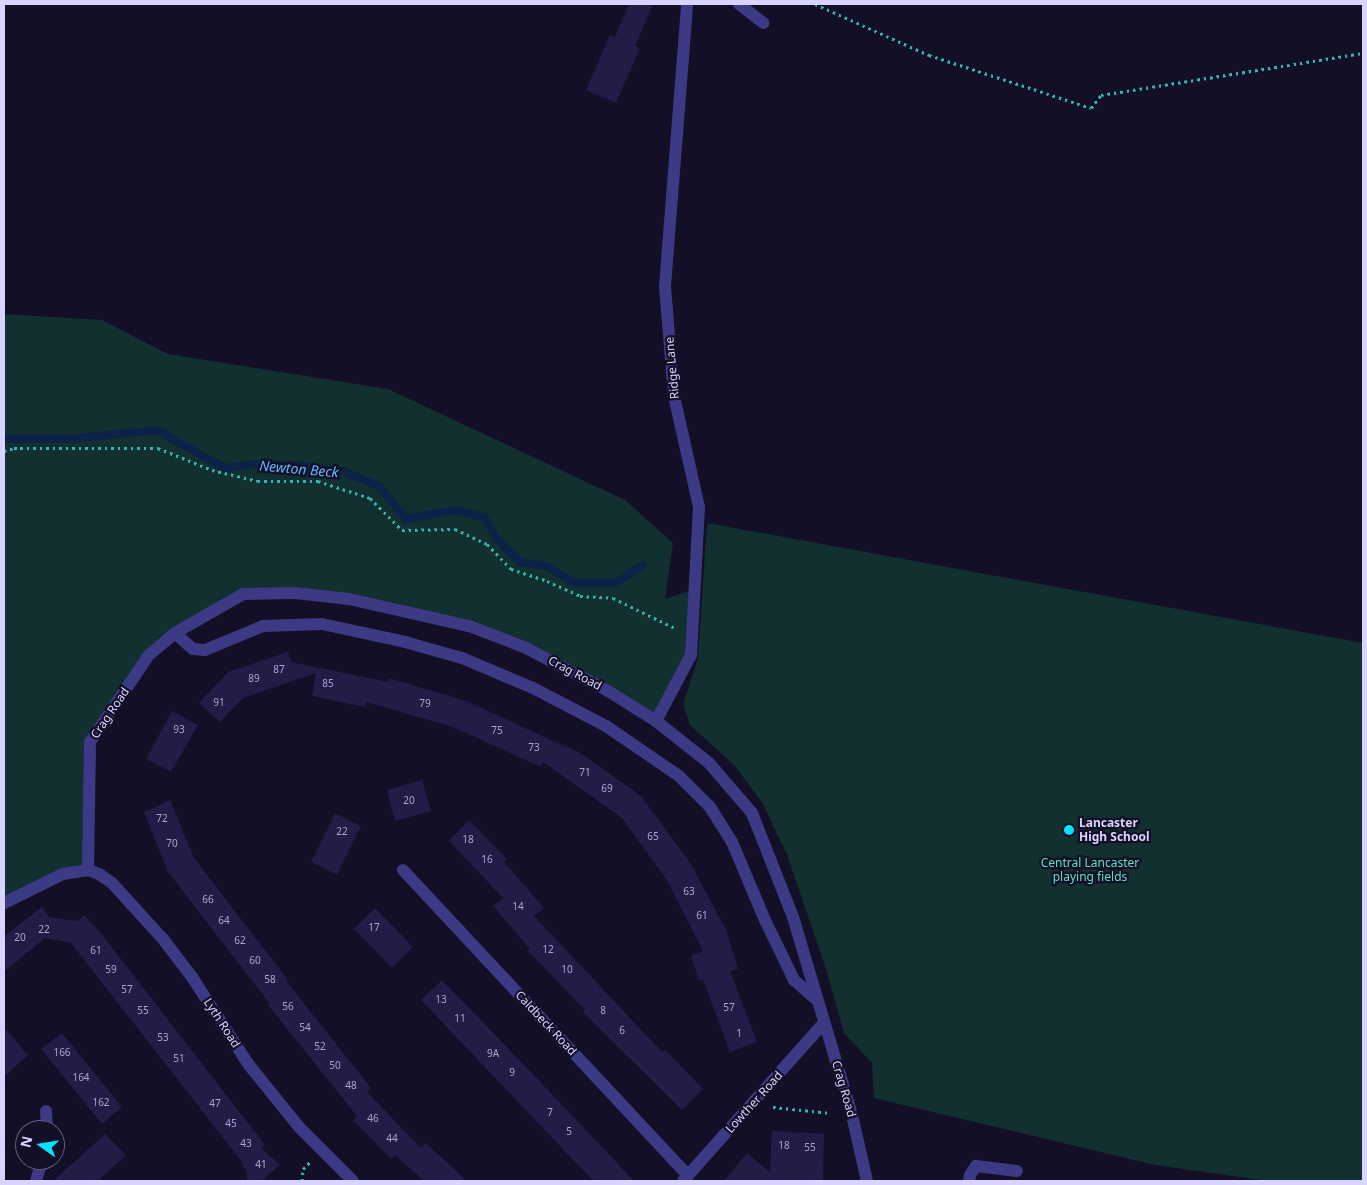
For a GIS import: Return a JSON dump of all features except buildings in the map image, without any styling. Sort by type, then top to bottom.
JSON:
[{"type":"street","name":"Ridge Lane","points":[[656,721],[691,655],[699,507],[674,396],[665,286],[687,4]]},
{"type":"street","points":[[739,4],[763,24]]},
{"type":"street","name":"Crag Road","points":[[88,870],[90,742],[149,655],[175,633],[243,594],[295,593],[349,599],[469,626],[524,647],[608,690],[656,721],[709,762],[752,813],[793,917],[815,998],[852,1115],[867,1181]]},
{"type":"street","name":"Crag Road","points":[[175,633],[193,649],[205,650],[263,626],[322,624],[404,642],[462,658],[533,688],[606,726],[679,776],[710,807],[732,842],[765,920],[794,980],[815,998]]},
{"type":"street","points":[[4,903],[63,874],[88,870]]},
{"type":"street","name":"Lyth Road","points":[[88,870],[99,874],[112,883],[163,938],[192,977],[249,1065],[299,1127],[353,1181]]},
{"type":"street","name":"Caldbeck Road","points":[[403,870],[686,1178]]},
{"type":"street","name":"Lowther Road","points":[[686,1178],[824,1023]]},
{"type":"street","points":[[46,1111],[46,1120]]},
{"type":"street","points":[[969,1181],[970,1174],[976,1166],[1017,1171]]},
{"type":"path","points":[[815,4],[929,55],[1091,108],[1101,95],[1363,53]]},
{"type":"path","points":[[4,451],[14,448],[158,448],[212,470],[258,481],[318,481],[370,498],[402,530],[455,529],[487,544],[510,569],[547,581],[580,596],[612,598],[692,637]]},
{"type":"path","points":[[751,1104],[852,1115]]},
{"type":"green space","points":[[4,314],[102,320],[168,354],[388,389],[625,500],[673,543],[665,599],[695,589],[691,655],[656,721],[524,647],[349,599],[243,594],[149,655],[90,742],[88,870],[4,903]]},
{"type":"green space","name":"Central Lancaster playing fields","points":[[707,523],[1363,643],[1363,1181],[1268,1181],[1155,1165],[874,1098],[872,1063],[844,1033],[826,969],[787,855],[763,804],[735,766],[690,725],[683,704],[698,658]]},
{"type":"waterway","name":"Newton Beck","points":[[4,439],[69,439],[157,430],[224,468],[256,464],[302,466],[342,471],[379,486],[406,519],[455,510],[484,517],[497,539],[520,562],[546,566],[576,583],[617,583],[643,565]]},
{"type":"place","name":"Lancaster High School","points":[[1069,830]]}]
